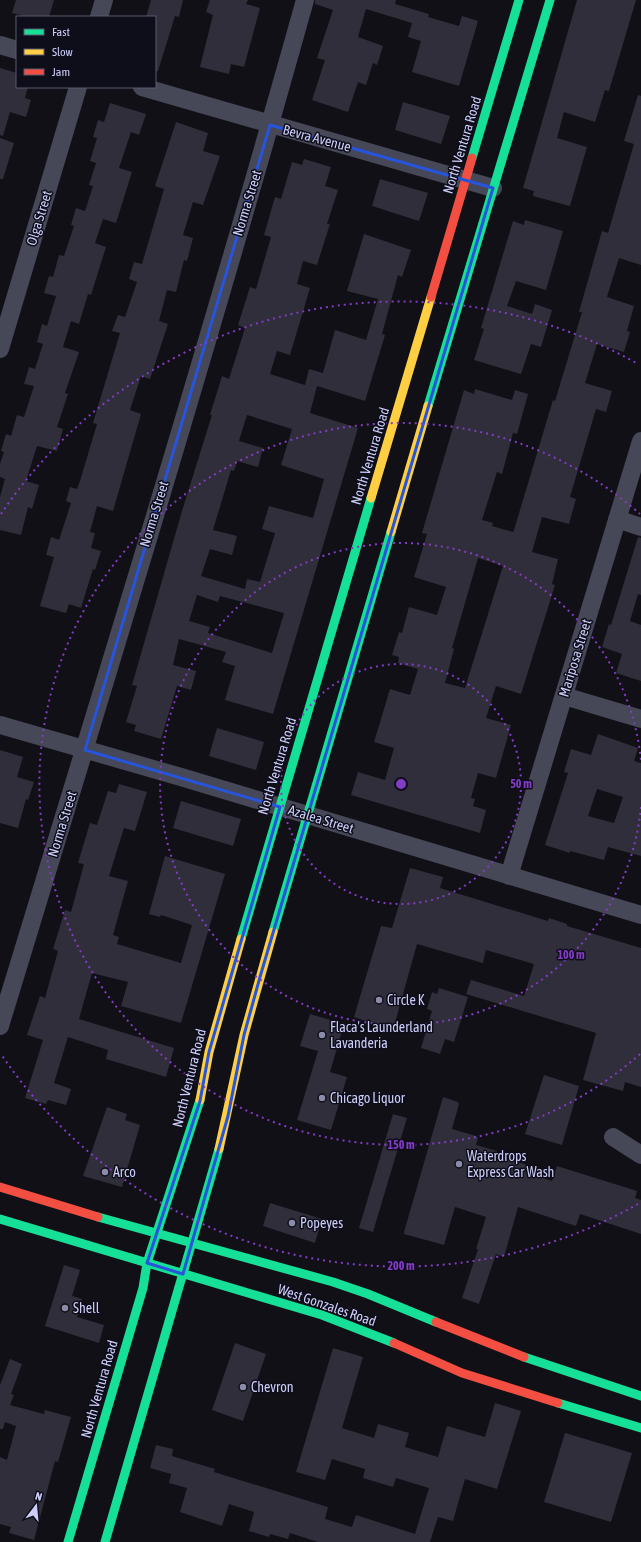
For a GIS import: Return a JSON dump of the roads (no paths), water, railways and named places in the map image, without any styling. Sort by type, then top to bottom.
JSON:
[{"type":"main road","name":"North Ventura Road","points":[[68,1542],[141,1295],[148,1263],[200,1100],[209,1052],[280,807],[520,0]]},
{"type":"main road","points":[[105,1542],[132,1444],[193,1242],[228,1116],[244,1036],[493,188],[550,0]]},
{"type":"main road","name":"West Gonzales Road","points":[[0,1188],[158,1234],[193,1242],[333,1282],[368,1294],[468,1338],[514,1355],[641,1396]]},
{"type":"main road","name":"West Gonzales Road","points":[[0,1219],[322,1315],[462,1372],[505,1387],[641,1428]]},
{"type":"street","points":[[99,16],[104,0]]},
{"type":"street","name":"Norma Street","points":[[0,1026],[84,750],[270,125],[305,0]]},
{"type":"street","points":[[0,45],[16,50]]},
{"type":"street","name":"Olga Street","points":[[0,349],[78,88]]},
{"type":"street","name":"Bevra Avenue","points":[[145,88],[493,188]]},
{"type":"street","name":"Mariposa Street","points":[[509,876],[641,441]]},
{"type":"street","points":[[617,519],[641,527]]},
{"type":"street","points":[[564,696],[641,719]]},
{"type":"street","name":"Azalea Street","points":[[0,724],[641,915]]},
{"type":"street","points":[[613,1137],[641,1155]]},
{"type":"place","name":"Circle K","points":[[379,1000]]},
{"type":"place","name":"Flaca's Launderland Lavanderia","points":[[322,1035]]},
{"type":"place","name":"Chicago Liquor","points":[[322,1098]]},
{"type":"place","name":"Waterdrops Express Car Wash","points":[[459,1164]]},
{"type":"place","name":"Arco","points":[[105,1172]]},
{"type":"place","name":"Popeyes","points":[[292,1223]]},
{"type":"place","name":"Shell","points":[[65,1308]]},
{"type":"place","name":"Chevron","points":[[243,1387]]}]
